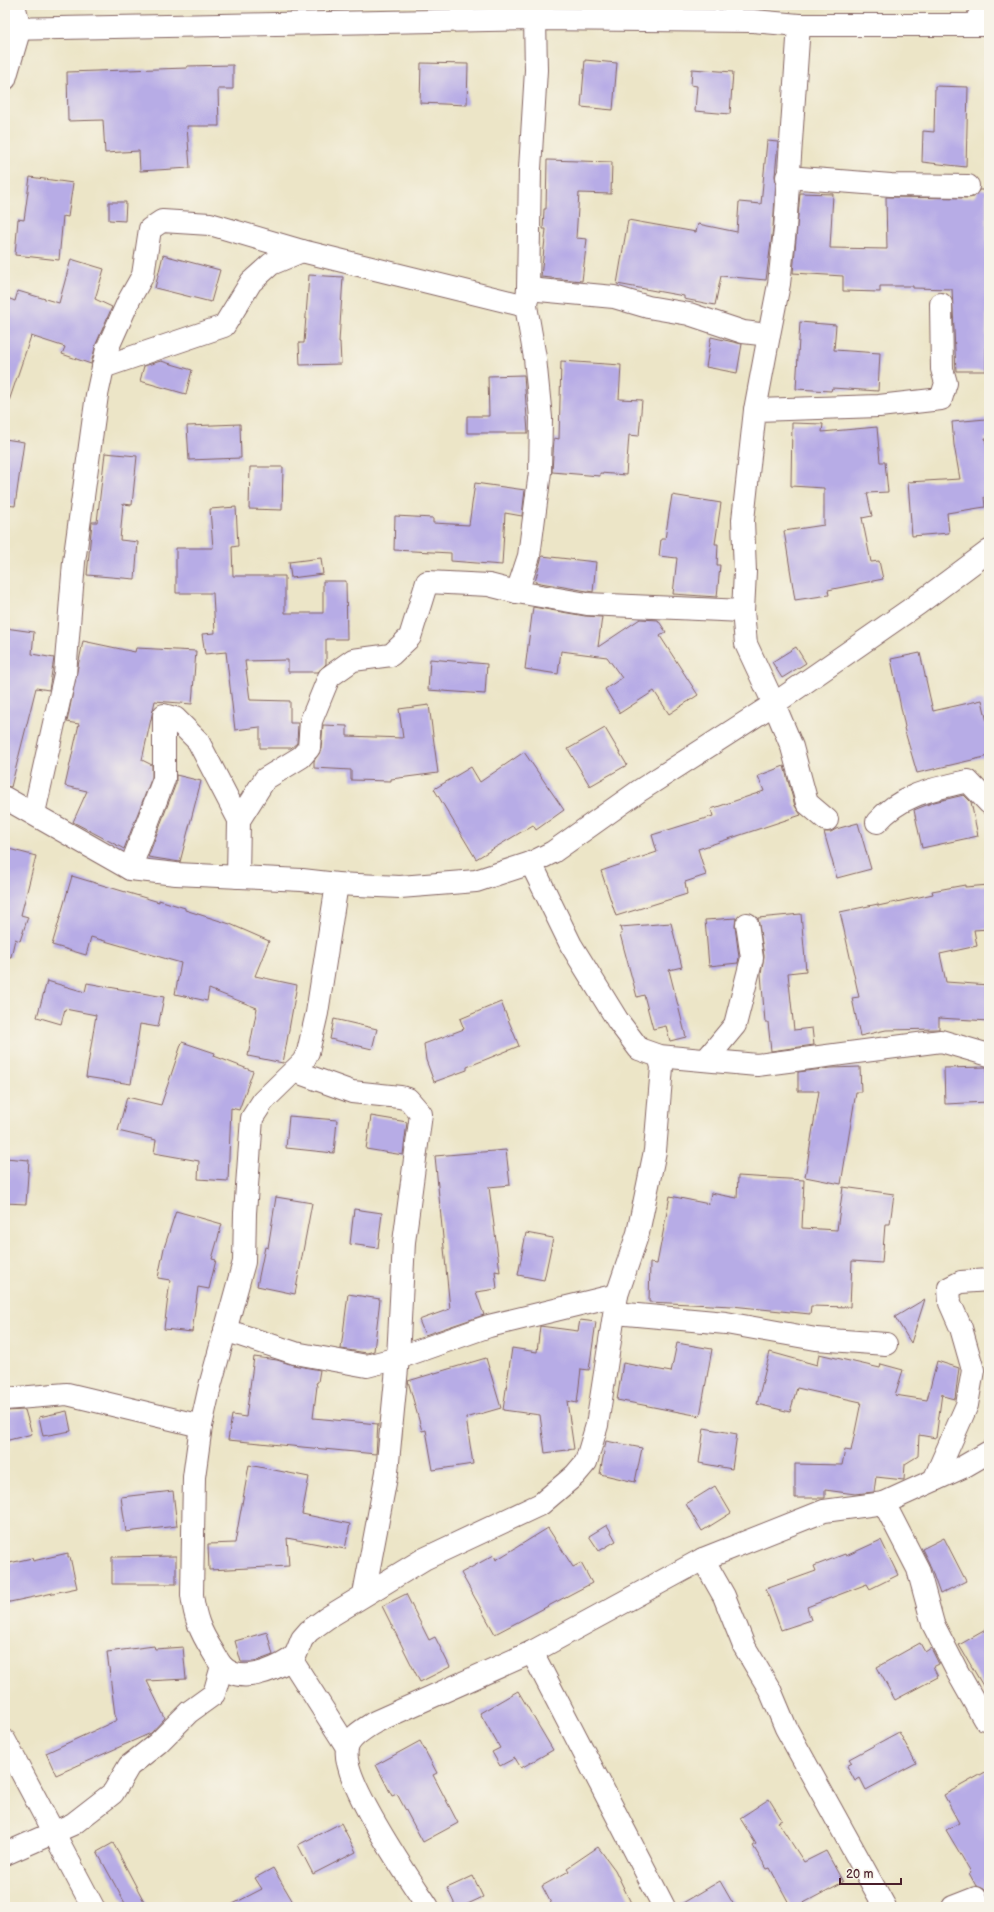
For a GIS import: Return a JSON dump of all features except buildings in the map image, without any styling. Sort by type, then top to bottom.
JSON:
[{"type":"street","points":[[5,79],[13,28],[14,5]]},
{"type":"street","points":[[13,28],[535,20],[754,13],[799,25],[983,18]]},
{"type":"street","points":[[517,592],[529,556],[540,457],[541,418],[537,373],[527,298],[530,169],[536,70],[535,20]]},
{"type":"street","points":[[799,25],[779,284],[755,410],[744,520],[745,572],[743,611],[746,644],[774,704],[792,748],[807,803],[827,820]]},
{"type":"street","points":[[787,177],[891,185],[968,186]]},
{"type":"street","points":[[34,813],[65,674],[74,562],[97,395],[103,367],[107,349],[129,300],[143,275],[150,229],[162,221],[210,224],[302,251],[527,298],[614,297],[648,307],[689,314],[743,332],[769,335]]},
{"type":"street","points":[[103,367],[224,326],[252,282],[271,264],[302,251]]},
{"type":"street","points":[[755,410],[879,406],[941,399],[946,383],[942,369],[941,304]]},
{"type":"street","points":[[5,798],[34,813],[130,869],[400,887],[476,881],[531,863],[554,852],[639,791],[774,704],[918,604],[989,551]]},
{"type":"street","points":[[239,820],[265,779],[301,757],[309,748],[311,721],[329,678],[353,660],[391,655],[410,637],[427,582],[489,585],[517,592],[587,604],[743,611]]},
{"type":"street","points":[[130,869],[164,779],[164,715],[175,718],[198,741],[239,820],[238,877]]},
{"type":"street","points":[[877,822],[885,812],[918,793],[968,781],[989,803]]},
{"type":"street","points":[[531,863],[571,945],[618,1021],[639,1049],[659,1056],[757,1064],[941,1041],[989,1055]]},
{"type":"street","points":[[337,884],[315,1019],[308,1052],[294,1071],[263,1101],[252,1118],[245,1213],[244,1262],[201,1426],[194,1477],[192,1595],[194,1615],[203,1637],[222,1666],[230,1672],[244,1675],[263,1673],[278,1667],[291,1659],[296,1654],[302,1639],[327,1618],[364,1594],[424,1560],[541,1504],[575,1475],[586,1462],[598,1424],[616,1304],[638,1233],[655,1151],[662,1067],[659,1056]]},
{"type":"street","points":[[706,1060],[735,1025],[752,958],[747,924]]},
{"type":"street","points":[[294,1071],[352,1092],[408,1099],[421,1114],[404,1242],[398,1358],[387,1472],[364,1594]]},
{"type":"street","points":[[934,1480],[967,1405],[973,1370],[961,1328],[950,1302],[949,1288],[961,1282],[989,1280]]},
{"type":"street","points":[[225,1330],[295,1353],[367,1366],[398,1358],[489,1326],[616,1304],[816,1339],[886,1344]]},
{"type":"street","points":[[5,1399],[67,1394],[201,1426]]},
{"type":"street","points":[[347,1747],[358,1733],[375,1722],[532,1652],[703,1559],[824,1511],[884,1503],[989,1452]]},
{"type":"street","points":[[884,1503],[918,1569],[933,1624],[984,1719],[989,1716]]},
{"type":"street","points":[[703,1559],[724,1596],[744,1646],[770,1690],[786,1728],[885,1907]]},
{"type":"street","points":[[532,1652],[664,1907]]},
{"type":"street","points":[[291,1659],[347,1747],[347,1762],[358,1788],[386,1844],[428,1907]]},
{"type":"street","points":[[214,1694],[222,1666]]},
{"type":"street","points":[[5,1854],[73,1824],[113,1793],[129,1766],[158,1743],[188,1712],[244,1675]]},
{"type":"street","points":[[5,1741],[93,1907]]},
{"type":"street","points":[[953,1907],[976,1898],[979,1907]]}]
